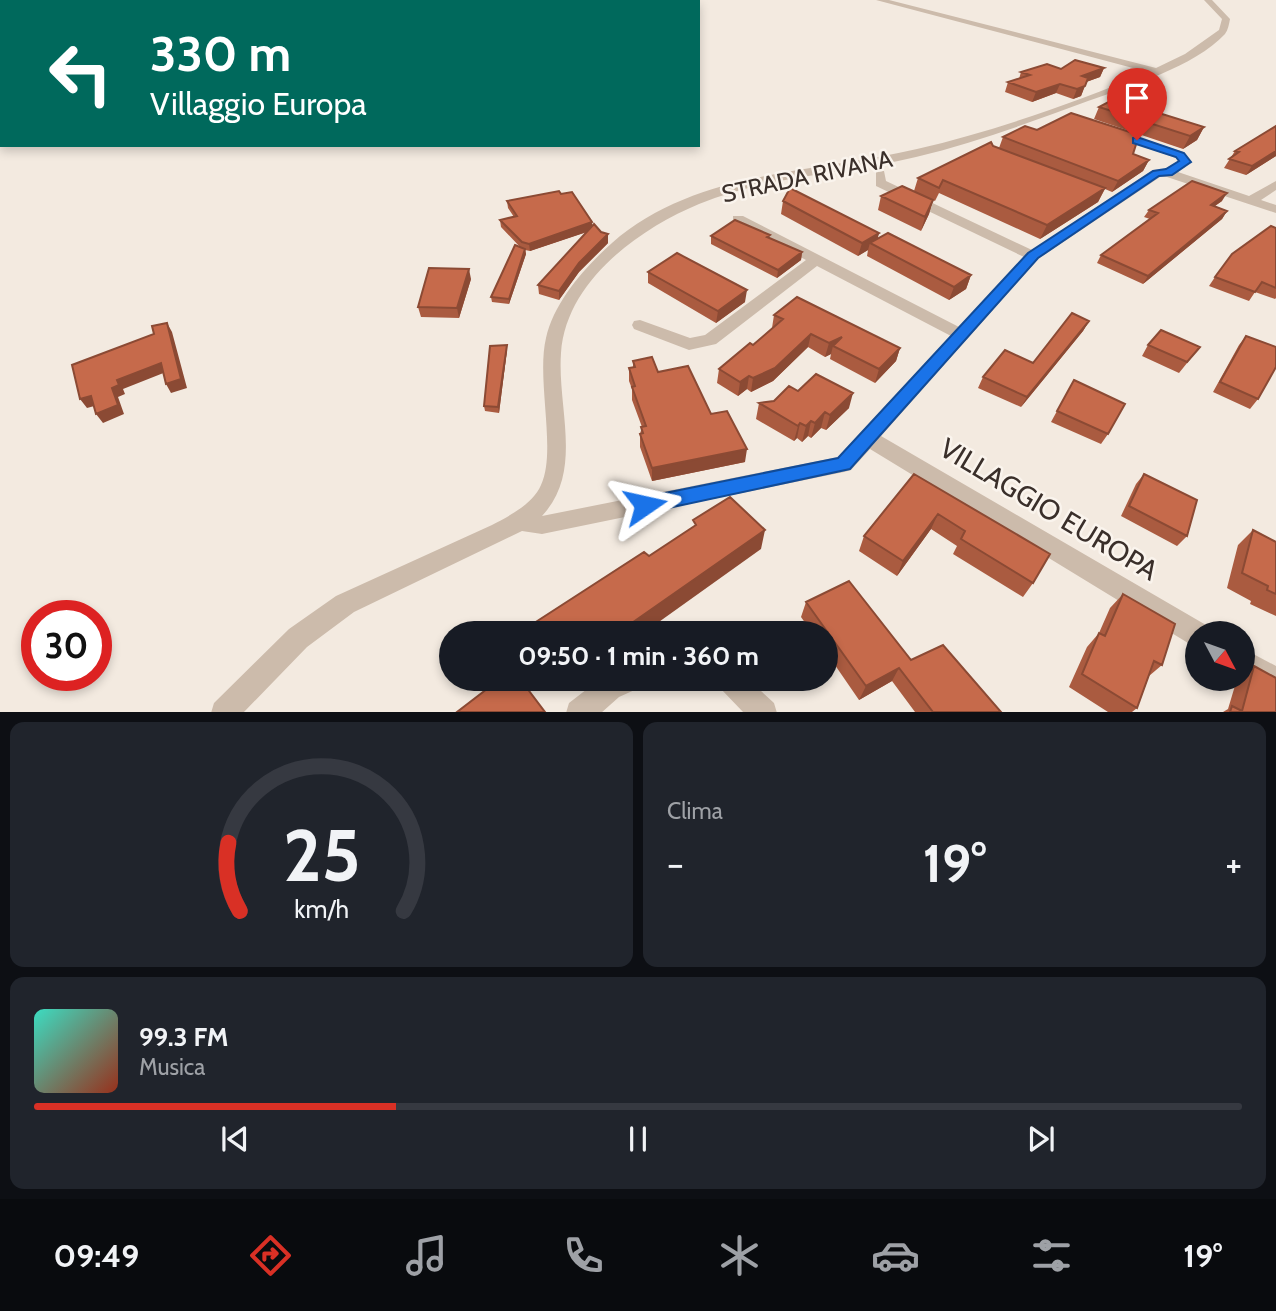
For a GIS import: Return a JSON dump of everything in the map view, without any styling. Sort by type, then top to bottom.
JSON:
[{"type":"street","points":[[880,0],[1157,71]]},
{"type":"street","name":"STRADA RIVANA","points":[[224,712],[320,620],[345,604],[519,522],[545,498],[555,471],[552,349],[561,319],[593,271],[632,234],[699,200],[776,178],[914,154],[961,141],[1008,127],[1157,71],[1191,55],[1223,31],[1226,19],[1208,0]]},
{"type":"street","points":[[1096,127],[1180,155],[1185,162],[1168,173]]},
{"type":"street","points":[[519,522],[542,525],[835,467],[850,458],[1033,256],[1110,198],[1157,173],[1168,173],[1276,209]]},
{"type":"street","points":[[880,174],[880,183],[1033,256]]},
{"type":"street","points":[[1251,201],[1276,185]]},
{"type":"street","points":[[738,219],[962,335]]},
{"type":"street","points":[[640,325],[689,344],[710,340],[816,260]]},
{"type":"street","name":"VILLAGGIO EUROPA","points":[[868,438],[1185,627]]},
{"type":"street","points":[[1255,669],[1276,681]]},
{"type":"street","points":[[579,712],[606,691]]},
{"type":"street","points":[[742,691],[764,712]]},
{"type":"building","points":[[1075,60],[1104,68],[1082,76],[1088,78],[1085,86],[1077,89],[1060,84],[1036,92],[1008,82],[1030,75],[1021,72],[1047,64],[1061,69]]},
{"type":"building","points":[[1114,99],[1204,127],[1190,136],[1099,107]]},
{"type":"building","points":[[1071,113],[1139,135],[1133,154],[1149,160],[1118,181],[1003,137],[1025,126],[1037,130]]},
{"type":"building","points":[[1276,126],[1276,151],[1252,166],[1229,159],[1239,152],[1235,151]]},
{"type":"building","points":[[991,142],[993,146],[1105,188],[1047,225],[943,180],[939,188],[918,178]]},
{"type":"building","points":[[1192,181],[1227,193],[1211,205],[1227,211],[1148,276],[1101,255],[1158,213],[1149,210]]},
{"type":"building","points":[[902,186],[933,200],[925,217],[881,196]]},
{"type":"building","points":[[790,188],[879,233],[862,243],[783,201]]},
{"type":"building","points":[[559,191],[561,194],[572,192],[592,222],[529,244],[522,242],[500,220],[517,216],[507,201]]},
{"type":"building","points":[[735,220],[802,252],[778,270],[711,236]]},
{"type":"building","points":[[594,224],[601,232],[608,234],[579,263],[559,291],[538,285]]},
{"type":"building","points":[[1271,226],[1276,228],[1276,288],[1262,282],[1255,292],[1215,277],[1232,254]]},
{"type":"building","points":[[888,233],[971,275],[954,287],[870,243]]},
{"type":"building","points":[[515,245],[525,249],[509,299],[491,297]]},
{"type":"building","points":[[677,253],[747,290],[718,311],[648,272]]},
{"type":"building","points":[[429,268],[469,269],[457,308],[418,307]]},
{"type":"building","points":[[797,297],[900,348],[879,369],[833,346],[842,337],[829,343],[811,334],[775,368],[753,378],[749,376],[740,382],[719,369],[783,319],[774,315]]},
{"type":"building","points":[[1072,313],[1089,321],[1027,397],[983,377],[1005,350],[1033,363]]},
{"type":"building","points":[[167,323],[181,379],[166,384],[161,363],[117,380],[119,385],[112,388],[118,405],[96,414],[91,396],[80,399],[72,365],[154,334],[152,326]]},
{"type":"building","points":[[1161,330],[1200,347],[1187,362],[1148,345]]},
{"type":"building","points":[[1246,336],[1276,347],[1276,367],[1258,399],[1220,382]]},
{"type":"building","points":[[507,345],[498,407],[484,406],[490,346]]},
{"type":"building","points":[[652,357],[658,372],[688,366],[711,414],[727,411],[747,449],[652,468],[640,434],[643,433],[641,427],[646,426],[632,387],[635,386],[629,368],[635,367],[633,361]]},
{"type":"building","points":[[816,374],[853,393],[830,415],[825,412],[815,423],[811,421],[806,426],[800,423],[798,426],[759,403],[774,401],[789,386],[798,391]]},
{"type":"building","points":[[1074,380],[1125,404],[1108,434],[1057,411]]},
{"type":"building","points":[[914,474],[1050,554],[1033,583],[961,539],[965,531],[938,514],[903,561],[864,536]]},
{"type":"building","points":[[1144,474],[1197,500],[1187,536],[1129,506]]},
{"type":"building","points":[[730,497],[765,530],[635,621],[537,621],[644,552],[649,556],[696,525],[693,520]]},
{"type":"building","points":[[1253,530],[1276,542],[1276,594],[1267,590],[1268,586],[1242,573]]},
{"type":"building","points":[[849,581],[911,660],[943,645],[1001,712],[933,712],[899,668],[866,686],[838,647],[838,621],[820,621],[806,602]]},
{"type":"building","points":[[1123,594],[1175,624],[1162,665],[1154,661],[1137,708],[1082,674],[1099,633],[1105,636]]},
{"type":"building","points":[[1255,667],[1276,678],[1276,712],[1230,712],[1232,706],[1242,711],[1247,691],[1255,691]]},
{"type":"building","points":[[484,691],[529,691],[545,712],[457,712]]},
{"type":"route","points":[[645,505],[844,464],[1033,256],[1157,173],[1168,173],[1185,162],[1180,155],[1137,140]]}]
